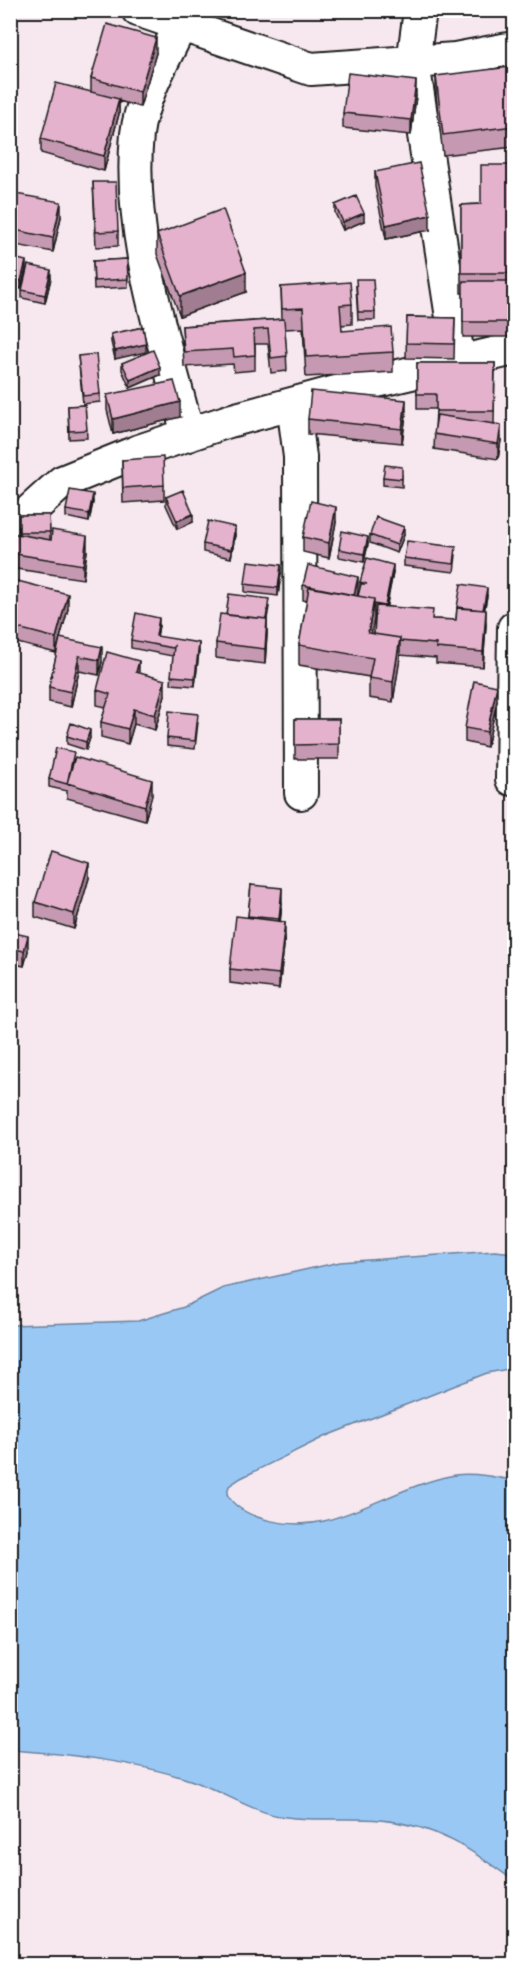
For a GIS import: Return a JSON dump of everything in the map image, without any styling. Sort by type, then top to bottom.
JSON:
[{"type":"street","points":[[138,10],[262,55],[311,69],[455,59],[514,48]]},
{"type":"street","points":[[420,10],[413,63],[459,363]]},
{"type":"street","points":[[181,24],[152,86],[137,132],[137,189],[155,301],[188,435]]},
{"type":"street","points":[[10,529],[62,482],[139,451],[293,404],[514,349]]},
{"type":"street","points":[[293,404],[300,458],[301,794]]},
{"type":"street","points":[[512,778],[514,628]]},
{"type":"water","points":[[495,1251],[514,1253],[514,1368],[487,1373],[326,1436],[241,1478],[229,1486],[227,1494],[244,1511],[257,1517],[270,1521],[299,1524],[324,1521],[340,1516],[421,1484],[455,1475],[477,1475],[514,1480],[514,1881],[452,1840],[419,1827],[380,1820],[304,1819],[279,1816],[168,1773],[79,1756],[11,1750],[11,1325],[138,1321],[184,1307],[223,1288],[340,1262]]},
{"type":"building","points":[[107,24],[156,38],[140,92],[91,78]]},
{"type":"building","points":[[510,67],[514,126],[443,135],[436,76]]},
{"type":"building","points":[[348,73],[416,81],[411,120],[343,113]]},
{"type":"building","points":[[56,83],[119,99],[104,156],[41,139]]},
{"type":"building","points":[[419,163],[430,215],[386,225],[375,172]]},
{"type":"building","points":[[481,165],[514,165],[514,273],[461,273],[461,205],[481,204]]},
{"type":"building","points":[[93,182],[116,182],[118,231],[96,232]]},
{"type":"building","points":[[10,193],[61,202],[53,238],[10,229]]},
{"type":"building","points":[[356,196],[364,213],[343,222],[335,205]]},
{"type":"building","points":[[223,209],[246,272],[180,296],[157,234]]},
{"type":"building","points":[[10,257],[26,261],[21,281],[10,279]]},
{"type":"building","points":[[127,259],[128,279],[94,281],[93,261]]},
{"type":"building","points":[[28,265],[51,270],[45,295],[22,290]]},
{"type":"building","points":[[356,279],[373,279],[375,312],[358,312]]},
{"type":"building","points":[[463,281],[514,281],[514,322],[463,322]]},
{"type":"building","points":[[350,282],[352,304],[340,305],[342,331],[391,327],[393,352],[306,357],[303,308],[282,309],[281,287]]},
{"type":"building","points":[[407,317],[455,318],[454,344],[406,343]]},
{"type":"building","points":[[284,319],[287,356],[271,358],[268,329],[254,330],[255,355],[234,357],[233,349],[184,352],[182,326]]},
{"type":"building","points":[[143,327],[146,344],[115,351],[111,334]]},
{"type":"building","points":[[153,350],[160,367],[130,380],[122,363]]},
{"type":"building","points":[[96,354],[100,394],[83,396],[78,356]]},
{"type":"building","points":[[417,363],[495,363],[494,411],[436,411],[436,394],[417,394]]},
{"type":"building","points":[[174,381],[180,402],[113,419],[107,395]]},
{"type":"building","points":[[311,391],[406,400],[402,429],[308,419]]},
{"type":"building","points":[[85,405],[87,430],[69,431],[68,406]]},
{"type":"building","points":[[437,415],[501,425],[498,444],[434,434]]},
{"type":"building","points":[[163,457],[164,485],[123,488],[122,460]]},
{"type":"building","points":[[385,465],[402,467],[402,479],[383,477]]},
{"type":"building","points":[[70,490],[93,494],[89,514],[66,510]]},
{"type":"building","points":[[183,490],[193,514],[177,521],[166,497]]},
{"type":"building","points":[[311,501],[336,507],[329,543],[303,537]]},
{"type":"building","points":[[19,515],[49,515],[50,532],[19,532]]},
{"type":"building","points":[[376,517],[404,527],[397,545],[370,535]]},
{"type":"building","points":[[208,521],[235,527],[231,550],[203,544]]},
{"type":"building","points":[[52,530],[87,536],[83,565],[10,553],[11,533],[51,540]]},
{"type":"building","points":[[342,531],[368,537],[364,554],[339,549]]},
{"type":"building","points":[[407,541],[456,547],[454,564],[404,558]]},
{"type":"building","points":[[367,558],[393,565],[385,606],[374,604],[374,599],[358,596],[361,584],[367,584],[360,582]]},
{"type":"building","points":[[248,561],[281,565],[278,588],[245,584]]},
{"type":"building","points":[[308,565],[358,577],[354,595],[303,585]]},
{"type":"building","points":[[10,579],[68,594],[56,638],[10,626]]},
{"type":"building","points":[[461,584],[487,588],[483,610],[457,607]]},
{"type":"building","points":[[309,587],[374,599],[368,633],[400,638],[393,682],[369,678],[373,658],[299,645]]},
{"type":"building","points":[[229,594],[269,599],[266,619],[226,615]]},
{"type":"building","points":[[376,606],[433,610],[432,619],[456,620],[457,608],[486,610],[483,652],[436,648],[436,644],[400,641],[400,638],[374,634]]},
{"type":"building","points":[[136,613],[159,618],[156,636],[199,643],[195,678],[171,676],[174,646],[172,648],[131,640]]},
{"type":"building","points":[[220,614],[267,619],[265,649],[216,643]]},
{"type":"building","points":[[60,638],[102,647],[99,660],[79,656],[71,692],[49,687]]},
{"type":"building","points":[[107,652],[139,661],[136,672],[165,680],[155,715],[134,709],[128,729],[101,722],[110,694],[97,690]]},
{"type":"building","points":[[474,681],[497,686],[487,732],[465,728]]},
{"type":"building","points":[[169,711],[198,714],[195,741],[167,738]]},
{"type":"building","points":[[295,719],[339,719],[339,744],[295,745]]},
{"type":"building","points":[[71,723],[90,730],[86,742],[67,736]]},
{"type":"building","points":[[56,748],[74,752],[67,784],[49,779]]},
{"type":"building","points":[[75,757],[152,780],[145,806],[67,783]]},
{"type":"building","points":[[51,851],[89,863],[74,914],[35,902]]},
{"type":"building","points":[[251,885],[282,888],[279,919],[248,916]]},
{"type":"building","points":[[236,916],[285,922],[279,974],[230,969]]},
{"type":"building","points":[[10,932],[28,936],[24,951],[10,948]]}]
